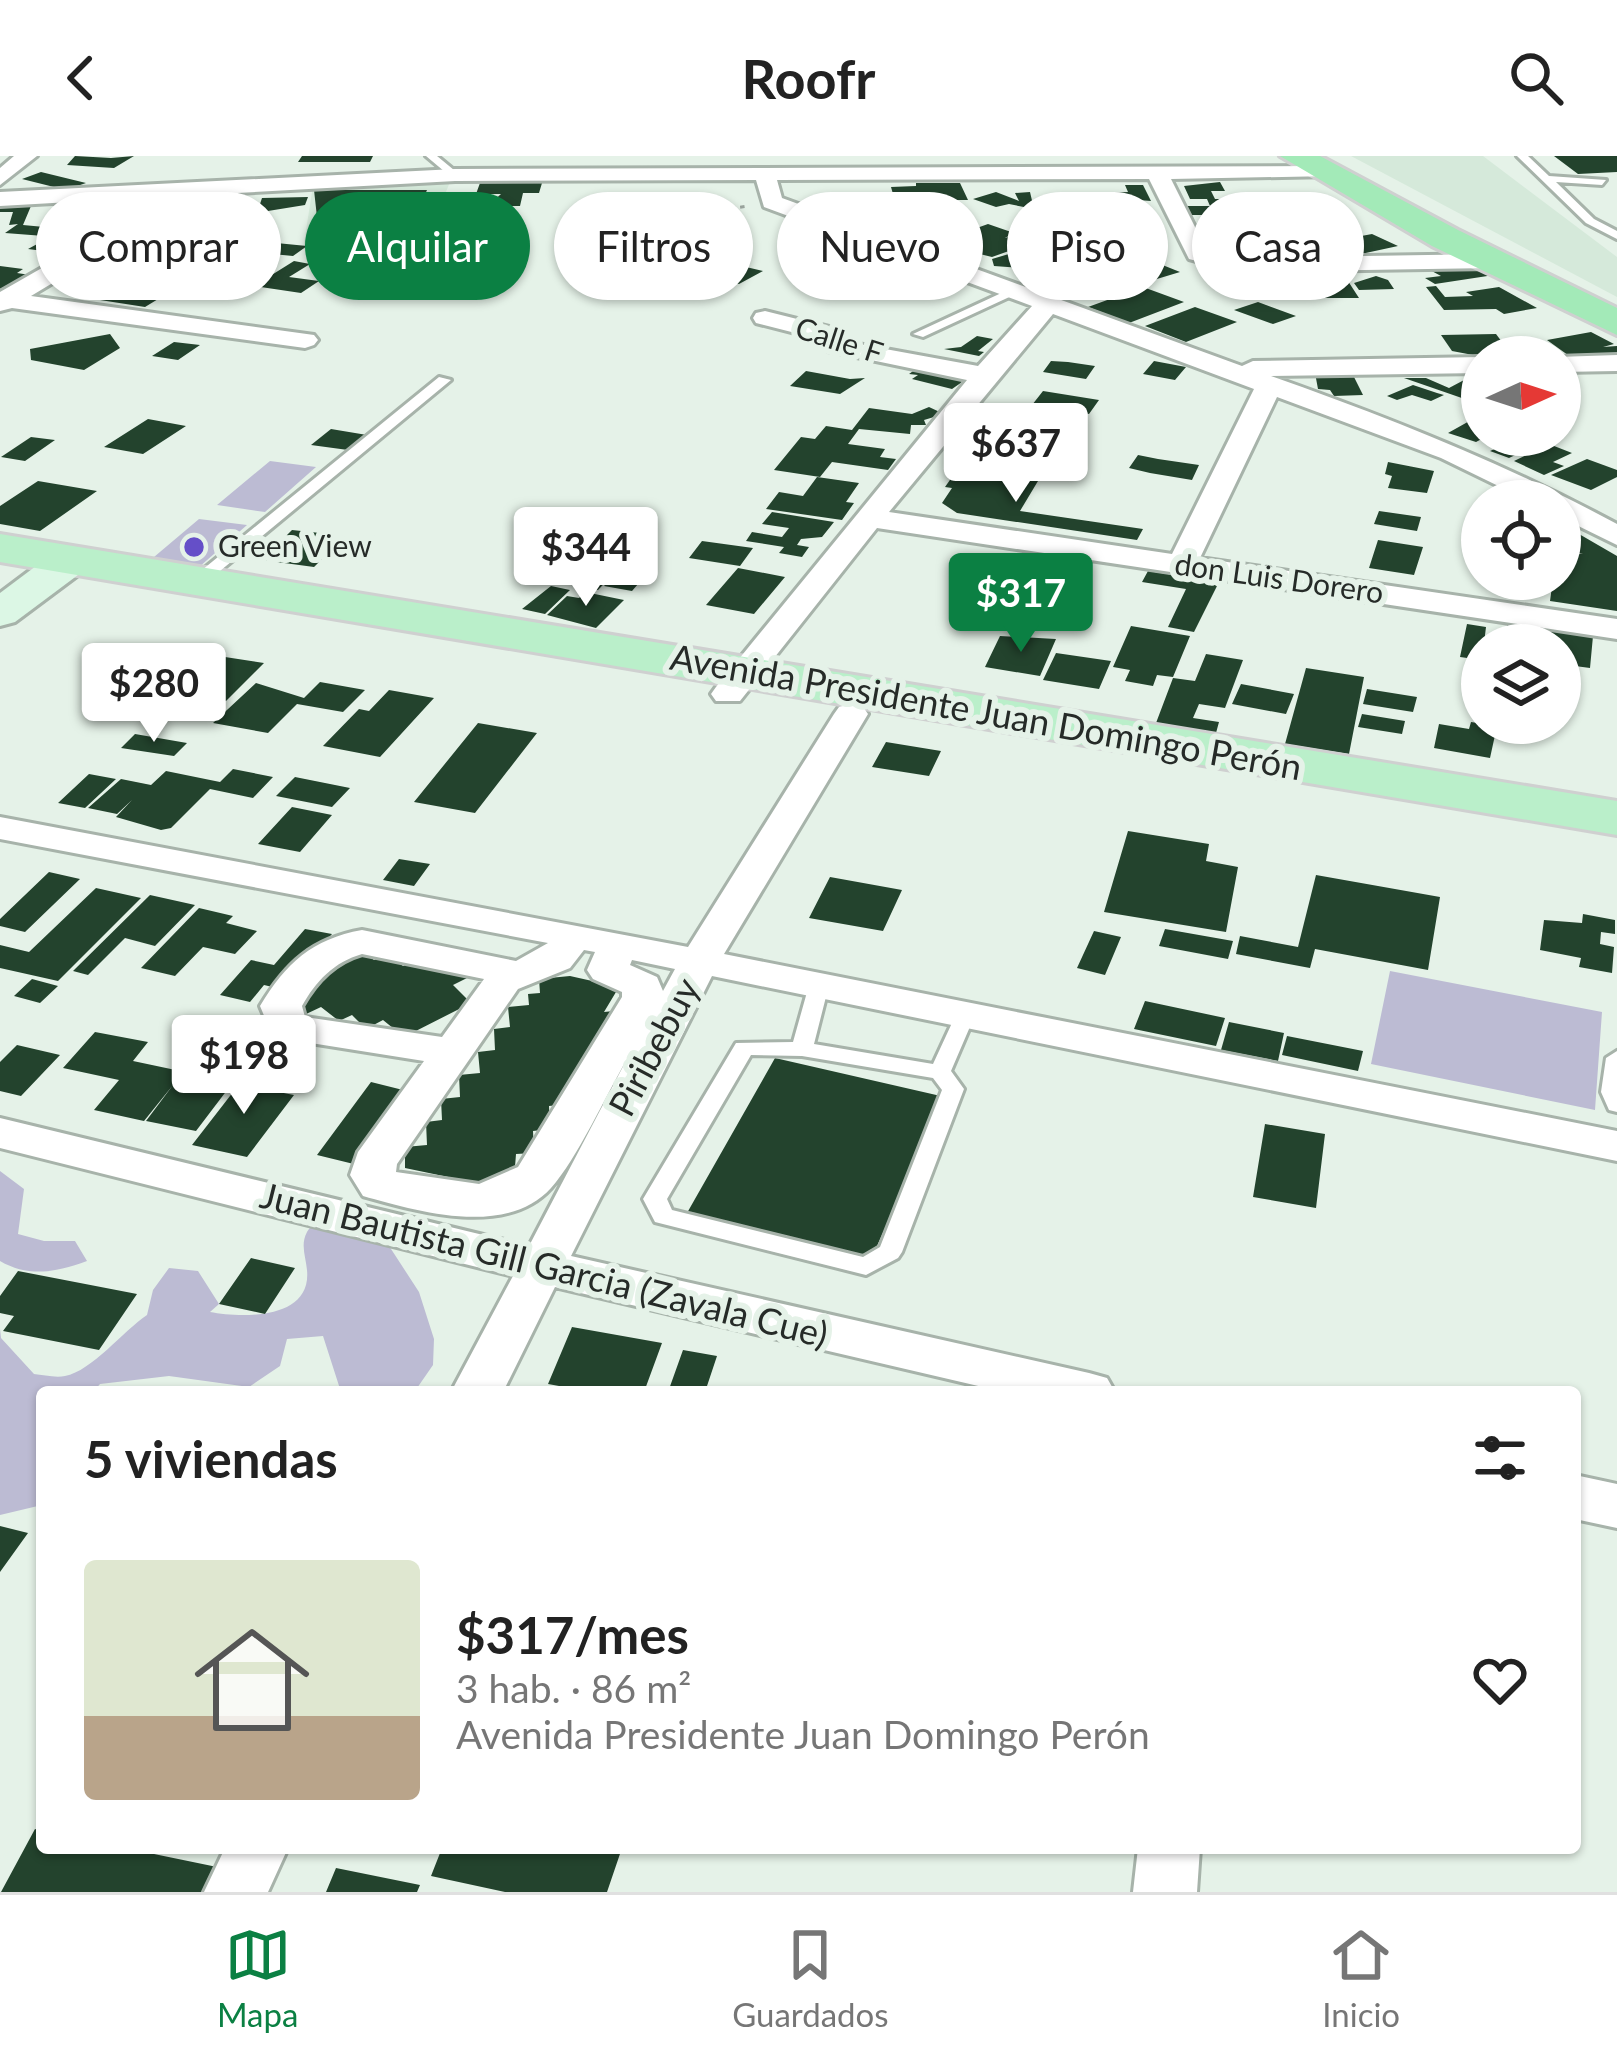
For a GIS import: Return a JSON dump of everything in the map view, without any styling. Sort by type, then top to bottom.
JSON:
[{"type":"highway","points":[[1314,161],[1490,261],[1612,316]]},
{"type":"highway","points":[[1314,161],[1612,316]]},
{"type":"main road","name":"Avenida Presidente Juan Domingo Perón","points":[[22,577],[196,582],[737,682],[851,714],[1617,842]]},
{"type":"main road","name":"Avenida Presidente Juan Domingo Perón","points":[[22,577],[1617,818]]},
{"type":"street","points":[[0,178],[27,156]]},
{"type":"street","points":[[0,199],[455,175],[1158,175],[1314,161]]},
{"type":"street","points":[[764,175],[772,202],[1007,289]]},
{"type":"street","points":[[1158,175],[1198,254],[1212,261],[1239,265],[1490,261]]},
{"type":"street","points":[[3,301],[146,218],[154,189]]},
{"type":"street","points":[[1036,300],[1270,384],[1511,480]]},
{"type":"street","points":[[3,301],[305,340]]},
{"type":"street","points":[[737,682],[984,375],[1047,304]]},
{"type":"street","name":"Calle F","points":[[765,318],[828,334],[837,346],[984,375]]},
{"type":"street","points":[[1581,364],[1617,363]]},
{"type":"street","points":[[1228,369],[1461,365]]},
{"type":"street","points":[[1182,564],[1270,384]]},
{"type":"street","points":[[1581,517],[1617,536]]},
{"type":"street","name":"don Luis Dorero","points":[[870,518],[1617,629]]},
{"type":"street","name":"Piribebuy","points":[[481,1386],[539,1265],[699,962],[851,714]]},
{"type":"street","points":[[0,828],[547,957]]},
{"type":"street","points":[[452,1052],[288,1028],[280,1006],[326,951],[342,944],[699,962],[1617,1146]]},
{"type":"street","points":[[547,957],[504,980],[374,1163],[373,1175],[379,1185],[487,1203],[511,1196],[534,1178],[643,997],[642,986],[613,958]]},
{"type":"street","name":"Juan Bautista Gill Garcia (Zavala Cue)","points":[[0,1133],[539,1265],[1063,1386]]},
{"type":"street","points":[[1581,1498],[1617,1506]]},
{"type":"street","points":[[236,1892],[254,1854]]},
{"type":"street","points":[[1166,1892],[1169,1854]]},
{"type":"lane","points":[[431,156],[455,175]]},
{"type":"lane","points":[[1522,156],[1590,221],[1617,236]]},
{"type":"lane","points":[[1551,179],[1602,182],[1617,176]]},
{"type":"lane","points":[[1602,182],[1617,192]]},
{"type":"lane","points":[[919,334],[1007,295]]},
{"type":"lane","points":[[196,582],[444,380]]},
{"type":"lane","points":[[802,1049],[819,986]]},
{"type":"lane","points":[[940,1072],[965,1015]]},
{"type":"lane","points":[[744,1048],[802,1049],[940,1072],[953,1089],[890,1252],[866,1266],[663,1216],[655,1199],[744,1048]]},
{"type":"lane","points":[[1617,1058],[1612,1092],[1617,1105]]},
{"type":"path","points":[[753,205],[772,202]]},
{"type":"shaded area","points":[[1351,156],[1483,156],[1617,257],[1617,297]]},
{"type":"shaded area","points":[[450,182],[446,192],[312,192],[313,186]]},
{"type":"shaded area","name":"Green View","points":[[270,461],[316,467],[265,512],[217,505]]},
{"type":"shaded area","name":"Green View","points":[[199,519],[247,525],[190,575],[141,568]]},
{"type":"shaded area","points":[[1390,971],[1602,1012],[1595,1110],[1371,1064]]},
{"type":"shaded area","points":[[0,1171],[24,1189],[18,1234],[44,1241],[75,1241],[87,1261],[43,1272],[0,1261]]},
{"type":"shaded area","points":[[327,1213],[380,1232],[419,1292],[434,1339],[433,1365],[418,1386],[339,1386],[323,1336],[287,1339],[280,1366],[250,1386],[169,1376],[98,1386],[36,1386],[36,1506],[0,1515],[0,1329],[1,1338],[34,1374],[61,1377],[86,1367],[147,1315],[153,1290],[169,1268],[198,1271],[219,1304],[210,1312],[272,1312],[287,1307],[306,1286],[304,1246],[313,1225]]},
{"type":"building","points":[[75,156],[134,156],[114,168],[67,165]]},
{"type":"building","points":[[302,156],[373,156],[370,162],[298,162]]},
{"type":"building","points":[[1554,156],[1617,156],[1617,172],[1578,174]]},
{"type":"building","points":[[41,172],[86,183],[66,190],[22,179]]},
{"type":"building","points":[[1220,182],[1225,191],[1192,192],[1190,199],[1184,186]]},
{"type":"building","points":[[480,183],[542,183],[539,193],[477,192]]},
{"type":"building","points":[[960,183],[964,192],[892,192],[891,187]]},
{"type":"building","points":[[1125,185],[1143,185],[1146,192],[1128,192]]},
{"type":"building","points":[[314,190],[427,190],[426,192]]},
{"type":"building","points":[[996,192],[1007,196],[1007,204],[983,202],[983,196]]},
{"type":"building","points":[[305,197],[305,205],[281,209],[281,198]]},
{"type":"building","points":[[31,206],[23,225],[36,226],[36,235],[5,233],[18,224],[9,225],[13,212],[0,212],[0,207]]},
{"type":"building","points":[[983,226],[1007,231],[1007,252],[983,255]]},
{"type":"building","points":[[1372,234],[1398,246],[1364,253],[1364,236]]},
{"type":"building","points":[[281,243],[305,246],[293,256],[281,255]]},
{"type":"building","points":[[1007,255],[1007,267],[994,266],[992,259]]},
{"type":"building","points":[[294,261],[305,263],[289,277],[305,279],[305,290],[281,290],[281,269]]},
{"type":"building","points":[[0,266],[23,269],[17,273],[30,275],[0,289]]},
{"type":"building","points":[[1465,266],[1494,275],[1435,284],[1425,278],[1441,276],[1428,269]]},
{"type":"building","points":[[1376,276],[1388,280],[1394,289],[1364,290],[1364,280]]},
{"type":"building","points":[[1436,286],[1445,297],[1473,296],[1466,292],[1499,287],[1537,308],[1504,314],[1496,309],[1444,310],[1426,287]]},
{"type":"building","points":[[1168,296],[1184,302],[1129,323],[1088,307],[1107,300],[1168,300]]},
{"type":"building","points":[[100,300],[156,300],[145,307]]},
{"type":"building","points":[[1258,302],[1296,316],[1273,324],[1234,310]]},
{"type":"building","points":[[1195,307],[1237,322],[1186,342],[1145,326]]},
{"type":"building","points":[[1591,332],[1614,344],[1603,347],[1617,346],[1617,357],[1581,358],[1581,336],[1569,336]]},
{"type":"building","points":[[110,334],[120,348],[84,370],[31,360],[30,349]]},
{"type":"building","points":[[1441,335],[1498,336],[1461,336],[1461,353],[1452,351]]},
{"type":"building","points":[[977,336],[993,339],[978,351],[984,352],[979,356],[944,349],[961,347]]},
{"type":"building","points":[[174,342],[200,345],[178,360],[152,356]]},
{"type":"building","points":[[1051,361],[1095,366],[1086,379],[1043,372]]},
{"type":"building","points":[[1154,361],[1186,367],[1175,380],[1143,374]]},
{"type":"building","points":[[916,369],[965,380],[952,389],[912,379],[918,375],[909,374]]},
{"type":"building","points":[[806,371],[865,378],[840,394],[790,386]]},
{"type":"building","points":[[1315,373],[1352,373],[1363,395],[1334,396],[1330,390],[1318,389]]},
{"type":"building","points":[[1404,378],[1426,378],[1449,388],[1461,382],[1461,398]]},
{"type":"building","points":[[1413,385],[1444,395],[1431,401],[1412,395],[1397,400],[1387,396]]},
{"type":"building","points":[[1043,391],[1099,400],[1089,414],[1032,405]]},
{"type":"building","points":[[929,407],[944,414],[924,420],[926,425],[911,425],[910,434],[859,429],[848,444],[885,449],[880,457],[896,459],[888,470],[832,462],[820,477],[774,470],[801,437],[815,439],[826,426],[852,430],[869,408],[912,414]]},
{"type":"building","points":[[148,419],[186,426],[143,454],[104,447]]},
{"type":"building","points":[[331,429],[367,435],[348,450],[311,445]]},
{"type":"building","points":[[31,437],[55,440],[25,461],[1,457]]},
{"type":"building","points":[[964,447],[1039,459],[1010,467],[1007,473],[980,469],[983,464],[978,459],[957,455]]},
{"type":"building","points":[[1138,455],[1199,465],[1192,480],[1129,468]]},
{"type":"building","points":[[1524,456],[1566,456],[1553,462],[1564,466],[1544,475],[1514,461]]},
{"type":"building","points":[[1587,459],[1617,470],[1617,477],[1591,490],[1581,486],[1581,480],[1551,475]]},
{"type":"building","points":[[1388,462],[1434,471],[1427,493],[1388,488],[1392,476],[1385,474]]},
{"type":"building","points":[[971,471],[1038,481],[1020,511],[1143,529],[1137,540],[957,513],[942,503],[952,488],[945,487],[952,477],[966,479]]},
{"type":"building","points":[[817,477],[859,483],[846,502],[854,503],[842,520],[766,509],[779,492],[803,496]]},
{"type":"building","points":[[38,481],[97,491],[40,531],[0,524],[0,506]]},
{"type":"building","points":[[1379,511],[1421,517],[1417,531],[1374,524]]},
{"type":"building","points":[[772,512],[834,522],[822,537],[801,539],[797,545],[809,547],[802,557],[779,553],[784,547],[746,541],[752,532],[782,537],[789,528],[762,524]]},
{"type":"building","points":[[292,530],[320,533],[313,540],[330,542],[316,557],[323,558],[314,567],[262,560]]},
{"type":"building","points":[[1581,535],[1617,556],[1617,611],[1550,601],[1581,600]]},
{"type":"building","points":[[624,537],[645,541],[598,590],[577,586]]},
{"type":"building","points":[[1378,540],[1423,547],[1414,575],[1369,568]]},
{"type":"building","points":[[702,541],[753,548],[740,566],[689,558]]},
{"type":"building","points":[[624,565],[651,569],[632,591],[604,586]]},
{"type":"building","points":[[1038,566],[1063,570],[1056,586],[1030,582]]},
{"type":"building","points":[[738,568],[785,577],[754,614],[706,605]]},
{"type":"building","points":[[1148,571],[1219,582],[1194,632],[1168,627],[1186,589],[1142,582]]},
{"type":"building","points":[[551,586],[570,590],[545,614],[522,609]]},
{"type":"building","points":[[585,592],[624,600],[596,628],[547,615],[567,596],[579,598]]},
{"type":"building","points":[[1020,597],[1046,601],[1038,619],[1012,615]]},
{"type":"building","points":[[1131,626],[1190,636],[1173,677],[1157,675],[1153,686],[1125,681],[1130,670],[1113,667]]},
{"type":"building","points":[[1581,634],[1593,636],[1590,668],[1581,667]]},
{"type":"building","points":[[1000,636],[1056,639],[1040,676],[985,667]]},
{"type":"building","points":[[1056,653],[1111,661],[1099,689],[1043,680]]},
{"type":"building","points":[[1206,654],[1243,660],[1225,708],[1199,704],[1193,718],[1219,722],[1216,733],[1156,723],[1173,678],[1195,681]]},
{"type":"building","points":[[225,657],[264,663],[226,701],[186,695]]},
{"type":"building","points":[[163,660],[166,666],[185,662],[194,678],[147,694],[135,689],[119,708],[105,705],[112,695],[103,674],[118,661],[122,669]]},
{"type":"building","points":[[1306,668],[1364,677],[1349,754],[1285,744]]},
{"type":"building","points":[[320,682],[365,690],[343,712],[297,704],[268,733],[213,723],[256,683],[304,698]]},
{"type":"building","points":[[1241,684],[1294,694],[1286,714],[1232,704]]},
{"type":"building","points":[[1367,689],[1417,697],[1413,712],[1363,704]]},
{"type":"building","points":[[389,690],[434,698],[380,757],[323,746],[359,709],[369,711]]},
{"type":"building","points":[[1362,714],[1405,721],[1402,734],[1358,727]]},
{"type":"building","points":[[478,723],[537,733],[475,813],[414,802]]},
{"type":"building","points":[[1439,724],[1461,728],[1461,744],[1493,744],[1490,758],[1434,748]]},
{"type":"building","points":[[135,734],[187,743],[174,756],[121,748]]},
{"type":"building","points":[[886,742],[941,751],[929,776],[872,767]]},
{"type":"building","points":[[233,769],[273,777],[253,798],[210,789],[171,828],[161,830],[116,817],[132,800],[117,814],[88,808],[121,779],[151,785],[166,771],[220,782]]},
{"type":"building","points":[[89,774],[116,779],[85,808],[58,803]]},
{"type":"building","points":[[295,777],[350,788],[332,807],[276,796]]},
{"type":"building","points":[[292,807],[332,815],[300,852],[258,844]]},
{"type":"building","points":[[1128,831],[1209,844],[1206,861],[1238,867],[1226,932],[1104,912]]},
{"type":"building","points":[[399,859],[430,864],[414,886],[383,880]]},
{"type":"building","points":[[49,872],[80,879],[25,932],[0,926],[0,919]]},
{"type":"building","points":[[1316,875],[1440,897],[1428,970],[1315,949],[1310,968],[1236,954],[1240,936],[1298,947]]},
{"type":"building","points":[[830,877],[902,890],[883,931],[809,918]]},
{"type":"building","points":[[96,888],[141,898],[58,981],[0,968],[0,945],[29,952]]},
{"type":"building","points":[[150,895],[195,905],[155,946],[125,938],[88,975],[73,971]]},
{"type":"building","points":[[199,908],[233,916],[226,923],[257,931],[235,954],[203,947],[175,976],[141,968]]},
{"type":"building","points":[[1583,914],[1615,920],[1615,934],[1601,932],[1600,944],[1614,947],[1612,973],[1579,967],[1581,958],[1540,950],[1544,920],[1582,923]]},
{"type":"building","points":[[305,929],[332,934],[285,990],[264,985],[250,1002],[220,995],[251,960],[274,965]]},
{"type":"building","points":[[1165,929],[1233,941],[1228,959],[1159,946]]},
{"type":"building","points":[[1094,931],[1121,937],[1105,975],[1077,968]]},
{"type":"building","points":[[356,945],[374,960],[390,954],[403,966],[420,959],[433,970],[446,963],[467,978],[453,985],[471,1003],[404,1037],[383,1020],[366,1029],[352,1015],[339,1021],[321,1007],[304,1015],[288,999]]},
{"type":"building","points":[[570,976],[619,987],[604,1012],[614,1011],[614,1035],[597,1036],[597,1060],[583,1061],[584,1081],[568,1082],[569,1104],[549,1106],[550,1129],[533,1131],[534,1153],[516,1154],[514,1180],[496,1187],[405,1168],[405,1147],[427,1145],[426,1122],[442,1120],[441,1099],[460,1097],[459,1075],[480,1073],[478,1052],[495,1050],[494,1029],[510,1027],[508,1007],[529,1005],[528,994],[540,993],[539,979]]},
{"type":"building","points":[[32,979],[58,986],[40,1003],[14,996]]},
{"type":"building","points":[[1145,1001],[1225,1018],[1216,1046],[1134,1029]]},
{"type":"building","points":[[226,1019],[273,1030],[261,1044],[215,1032]]},
{"type":"building","points":[[1229,1022],[1284,1033],[1278,1061],[1221,1050]]},
{"type":"building","points":[[95,1032],[148,1042],[133,1061],[185,1072],[208,1043],[256,1052],[196,1131],[146,1121],[173,1085],[144,1121],[94,1110],[119,1080],[63,1068]]},
{"type":"building","points":[[1287,1036],[1363,1051],[1358,1071],[1282,1055]]},
{"type":"building","points":[[17,1045],[60,1055],[21,1096],[0,1091],[0,1062]]},
{"type":"building","points":[[775,1058],[945,1097],[871,1259],[687,1213]]},
{"type":"building","points":[[254,1065],[268,1068],[253,1087],[294,1095],[247,1157],[192,1145]]},
{"type":"building","points":[[371,1082],[419,1094],[366,1167],[317,1155]]},
{"type":"building","points":[[1265,1124],[1325,1134],[1316,1208],[1253,1197]]},
{"type":"building","points":[[251,1258],[295,1268],[265,1314],[219,1304]]},
{"type":"building","points":[[18,1271],[137,1294],[99,1350],[3,1331],[14,1316],[0,1313],[0,1296]]},
{"type":"building","points":[[572,1327],[662,1343],[646,1386],[548,1384]]},
{"type":"building","points":[[683,1350],[717,1356],[707,1386],[670,1386]]},
{"type":"building","points":[[0,1526],[28,1533],[0,1572]]},
{"type":"building","points":[[35,1829],[36,1854],[154,1854],[217,1867],[206,1892],[1,1892]]},
{"type":"building","points":[[440,1854],[620,1854],[607,1892],[505,1892],[431,1876]]},
{"type":"building","points":[[336,1868],[420,1885],[417,1892],[326,1892]]},
{"type":"place","name":"Green View","points":[[194,547]]}]
